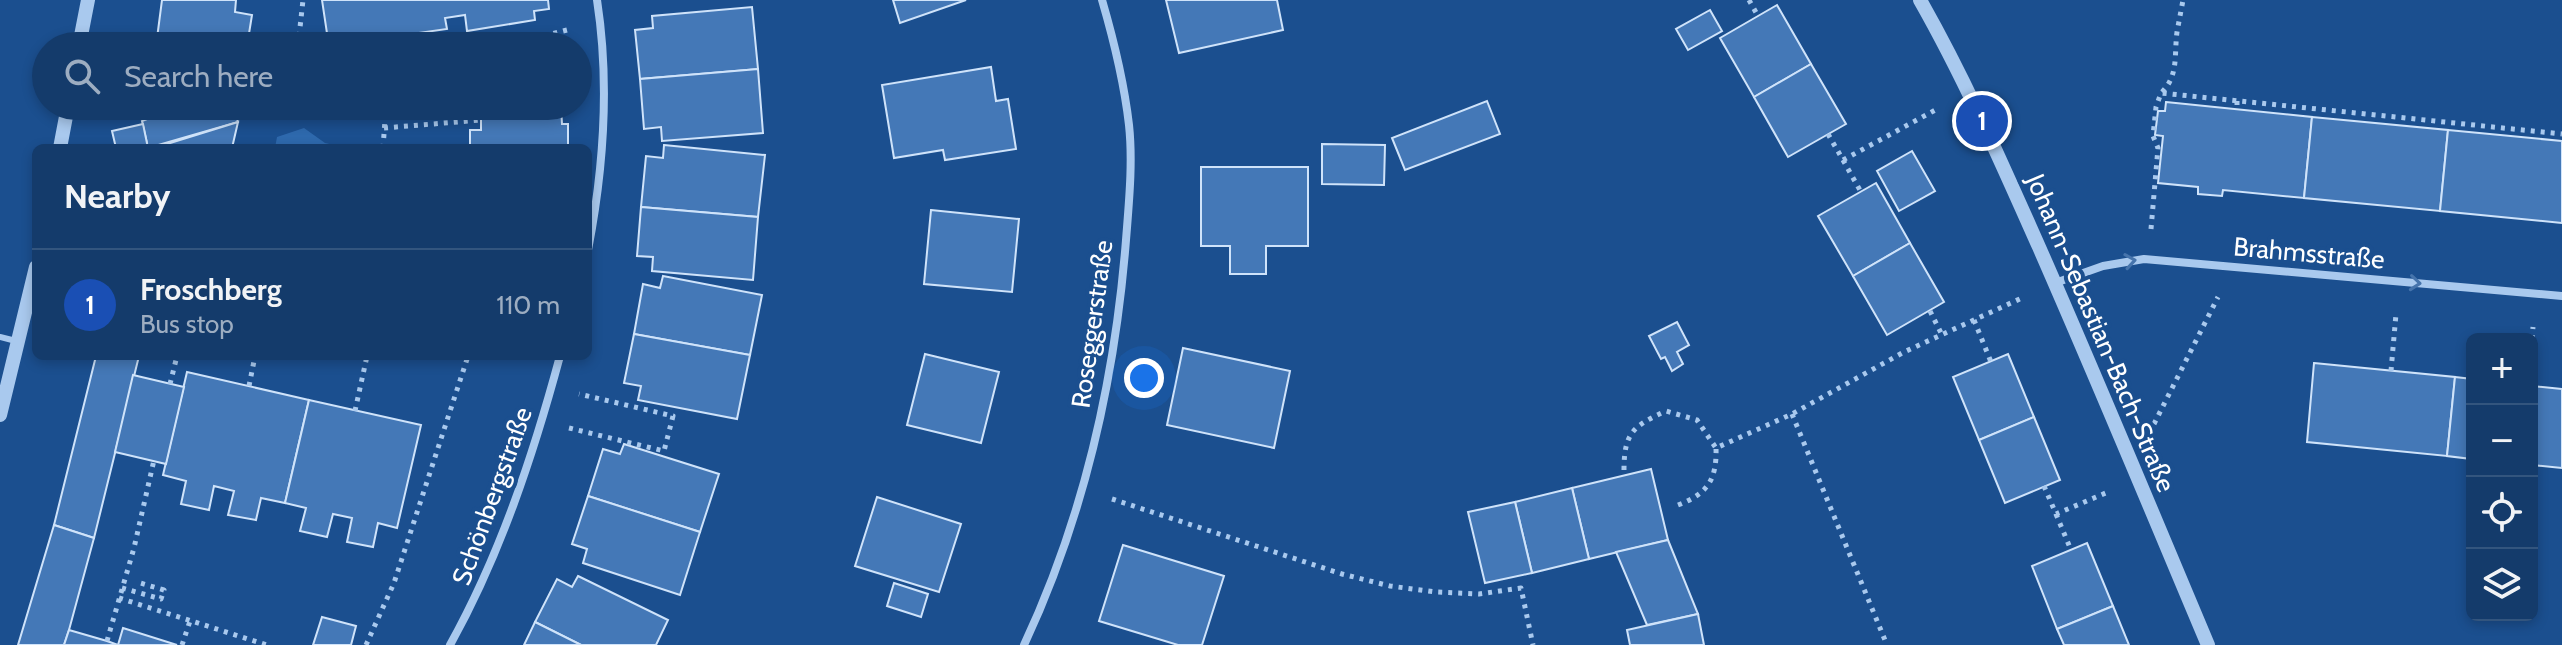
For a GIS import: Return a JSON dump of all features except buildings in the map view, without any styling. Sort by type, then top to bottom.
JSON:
[{"type":"street","points":[[82,32],[88,0]]},
{"type":"street","points":[[592,226],[602,167],[605,124],[597,0]]},
{"type":"street","name":"Roseggerstraße","points":[[1024,645],[1055,570],[1082,488],[1105,396],[1122,287],[1129,197],[1129,127],[1115,42],[1102,0]]},
{"type":"street","name":"Johann-Sebastian-Bach-Straße","points":[[1920,0],[1977,111],[2055,283],[2208,645]]},
{"type":"street","points":[[61,144],[65,120]]},
{"type":"street","name":"Brahmsstraße","points":[[2055,283],[2103,266],[2153,259],[2562,296]]},
{"type":"street","points":[[0,415],[19,342],[32,308]]},
{"type":"street","name":"Schönbergstraße","points":[[450,645],[497,550],[548,402],[559,360]]},
{"type":"lane","points":[[0,337],[19,342]]},
{"type":"path","points":[[300,32],[303,0]]},
{"type":"path","points":[[1749,0],[1758,16]]},
{"type":"path","points":[[2151,230],[2158,148],[2153,136],[2156,107],[2174,72],[2183,0]]},
{"type":"path","points":[[560,32],[599,22]]},
{"type":"path","points":[[2161,93],[2379,115],[2513,133],[2562,134]]},
{"type":"path","points":[[2237,101],[2237,109]]},
{"type":"path","points":[[1843,160],[1943,105]]},
{"type":"path","points":[[2379,115],[2379,123]]},
{"type":"path","points":[[383,144],[385,120]]},
{"type":"path","points":[[384,128],[481,120]]},
{"type":"path","points":[[1828,134],[1861,192]]},
{"type":"path","points":[[1716,448],[1792,414],[1904,352],[2029,295]]},
{"type":"path","points":[[2154,424],[2218,297]]},
{"type":"path","points":[[1930,311],[1942,335]]},
{"type":"path","points":[[2391,371],[2396,314]]},
{"type":"path","points":[[1974,320],[1991,362]]},
{"type":"path","points":[[2532,333],[2533,327]]},
{"type":"path","points":[[170,384],[176,360]]},
{"type":"path","points":[[249,386],[254,360]]},
{"type":"path","points":[[355,411],[366,360]]},
{"type":"path","points":[[366,645],[394,583],[467,360]]},
{"type":"path","points":[[581,431],[664,451],[673,416],[591,397]]},
{"type":"path","points":[[1624,470],[1624,445],[1638,424],[1666,411],[1697,420],[1716,448],[1717,465],[1710,482],[1696,498],[1678,505]]},
{"type":"path","points":[[1792,414],[1887,645]]},
{"type":"path","points":[[107,641],[134,548],[154,460]]},
{"type":"path","points":[[2044,486],[2071,550]]},
{"type":"path","points":[[2056,514],[2113,490]]},
{"type":"path","points":[[1112,499],[1342,574],[1390,586],[1479,594],[1521,588],[1533,645]]},
{"type":"path","points":[[122,588],[161,599],[164,590],[137,582]]},
{"type":"path","points":[[119,598],[267,645]]},
{"type":"path","points":[[182,645],[190,621]]},
{"type":"shaded area","points":[[304,128],[329,144],[276,144],[277,137]]},
{"type":"place","name":"Froschberg","points":[[1982,121]]}]
